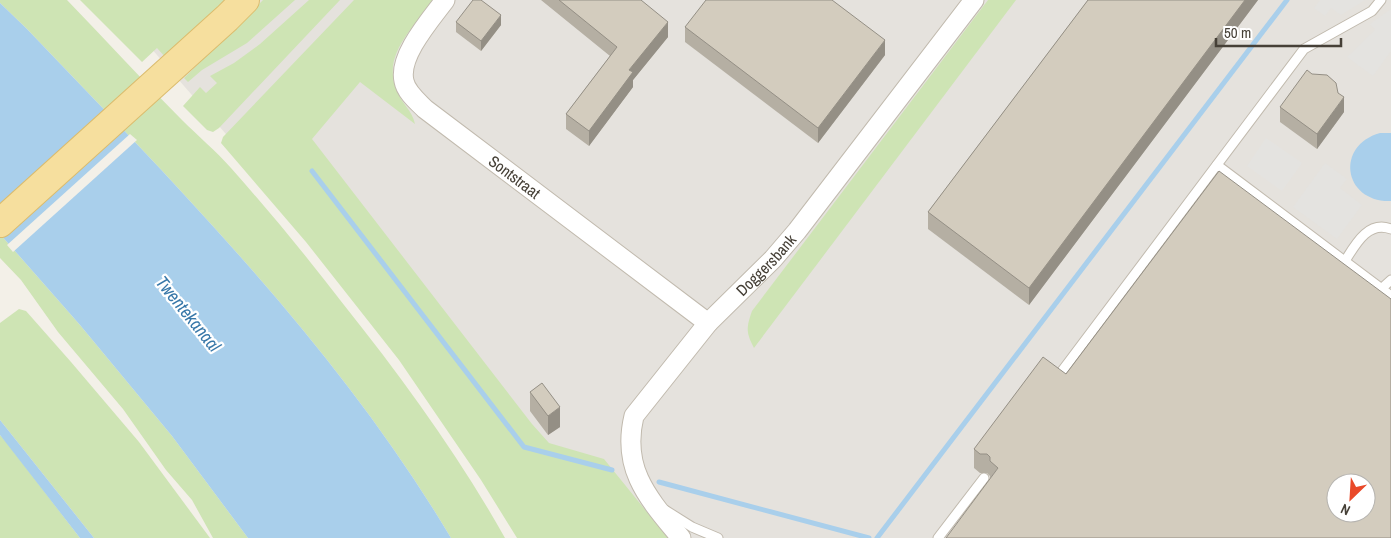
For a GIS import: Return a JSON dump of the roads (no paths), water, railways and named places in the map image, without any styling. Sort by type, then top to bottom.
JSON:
[{"type":"main road","points":[[0,223],[245,0]]},
{"type":"street","name":"Sontstraat","points":[[445,0],[420,34],[406,59],[404,81],[414,99],[708,323]]},
{"type":"street","name":"Doggersbank","points":[[681,538],[650,500],[634,469],[630,431],[634,416],[708,323],[773,259],[797,231],[974,0]]},
{"type":"lane","points":[[1062,371],[1304,49],[1372,11],[1381,0]]},
{"type":"lane","points":[[1217,165],[1391,296]]},
{"type":"lane","points":[[1345,261],[1357,241],[1370,230],[1386,227],[1391,229]]},
{"type":"lane","points":[[1381,289],[1391,280]]},
{"type":"lane","points":[[938,538],[984,478]]},
{"type":"lane","points":[[650,500],[692,527],[718,538]]},
{"type":"water","name":"Twentekanaal","points":[[0,3],[141,149],[254,272],[307,335],[358,401],[407,468],[451,538],[248,538],[172,436],[80,325],[0,234]]},
{"type":"water","points":[[1380,133],[1391,133],[1391,201],[1375,199],[1363,193],[1355,184],[1351,173],[1351,161],[1356,149],[1365,140]]},
{"type":"water","points":[[0,420],[94,538],[80,538],[0,435]]},
{"type":"waterway","points":[[877,538],[1287,0]]},
{"type":"waterway","points":[[312,171],[524,447],[612,470]]},
{"type":"waterway","points":[[659,482],[869,538]]}]
